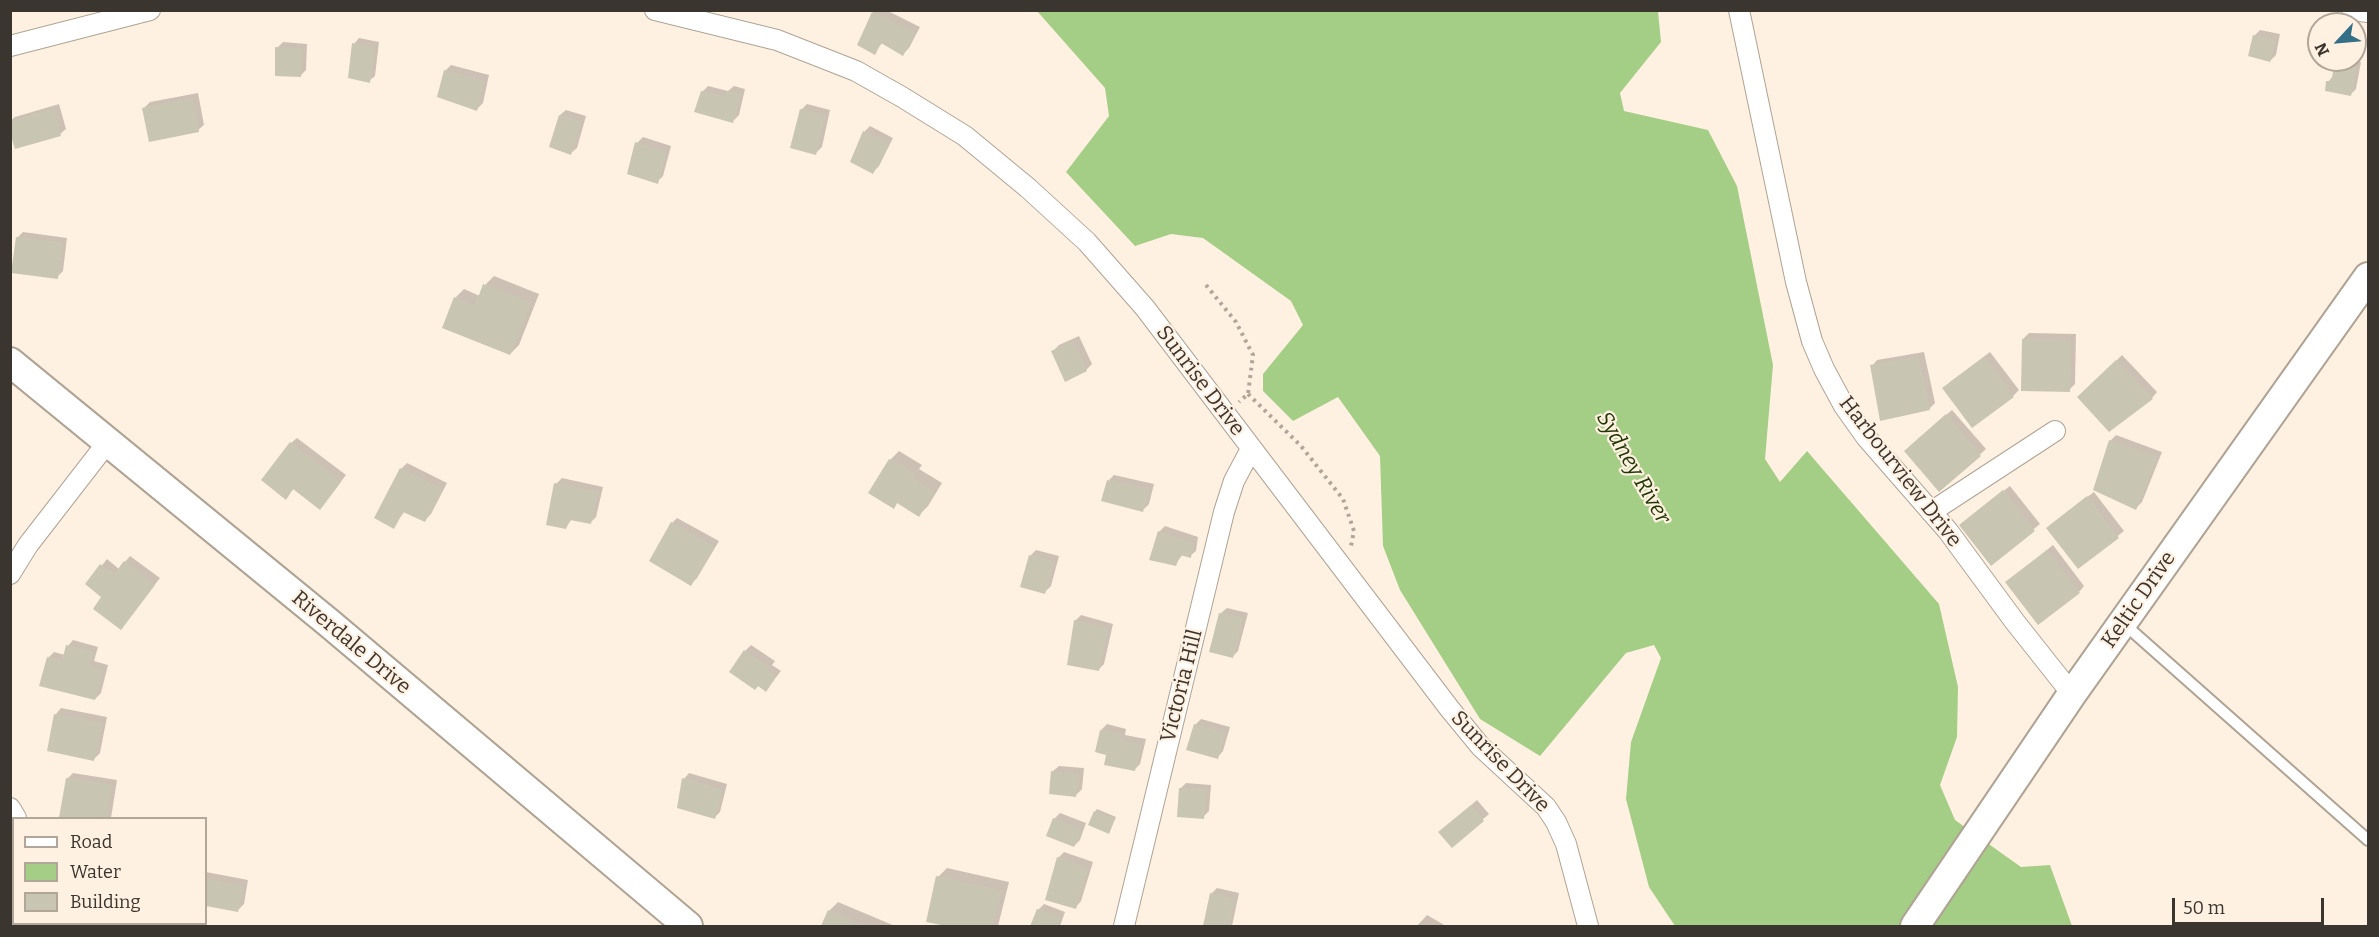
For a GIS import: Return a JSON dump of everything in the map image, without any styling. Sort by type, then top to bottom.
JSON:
[{"type":"main road","name":"Keltic Drive","points":[[1915,927],[2072,694],[2368,277]]},
{"type":"main road","name":"Riverdale Drive","points":[[10,362],[329,623],[688,927]]},
{"type":"street","points":[[10,46],[150,10]]},
{"type":"street","name":"Sunrise Drive","points":[[655,10],[758,34],[820,55],[856,71],[965,136],[1028,188],[1087,242],[1145,308],[1481,747],[1546,807],[1566,844],[1588,927]]},
{"type":"street","name":"Harbourview Drive","points":[[1739,10],[1796,282],[1812,341],[1844,406],[1866,437],[1931,512],[2072,694]]},
{"type":"street","points":[[2352,10],[2368,12]]},
{"type":"street","points":[[1931,512],[2055,431]]},
{"type":"street","points":[[10,574],[28,545],[107,443]]},
{"type":"street","name":"Victoria Hill","points":[[1124,927],[1224,512],[1234,481],[1251,449]]},
{"type":"lane","points":[[2123,623],[2368,840]]},
{"type":"path","points":[[1206,285],[1236,322],[1253,356],[1248,394],[1301,446],[1343,499],[1354,531],[1345,571]]},
{"type":"water","name":"Sydney River","points":[[1037,11],[1658,11],[1661,42],[1620,93],[1624,111],[1708,130],[1737,186],[1773,365],[1765,459],[1780,482],[1807,451],[1939,604],[1958,687],[1957,737],[1940,785],[1955,820],[2021,867],[2050,865],[2072,926],[1675,926],[1649,887],[1626,799],[1631,742],[1661,658],[1654,645],[1626,653],[1540,756],[1480,719],[1400,590],[1383,546],[1380,456],[1338,397],[1293,421],[1263,391],[1263,374],[1303,325],[1291,301],[1203,238],[1171,234],[1135,246],[1066,172],[1109,116],[1105,88]]},
{"type":"building","points":[[872,12],[915,33],[903,56],[881,43],[875,55],[857,45]]},
{"type":"building","points":[[2253,35],[2275,40],[2270,62],[2248,56]]},
{"type":"building","points":[[352,43],[374,48],[370,83],[348,78]]},
{"type":"building","points":[[275,47],[302,49],[301,77],[275,76]]},
{"type":"building","points":[[444,70],[484,81],[477,111],[437,97]]},
{"type":"building","points":[[2333,72],[2355,72],[2351,96],[2325,91],[2326,81],[2331,81]]},
{"type":"building","points":[[701,91],[725,97],[726,91],[740,95],[733,123],[694,112]]},
{"type":"building","points":[[192,98],[199,132],[149,142],[142,108]]},
{"type":"building","points":[[54,109],[61,136],[15,149],[10,133],[10,121]]},
{"type":"building","points":[[800,109],[825,116],[816,155],[790,148]]},
{"type":"building","points":[[559,115],[581,122],[571,155],[549,147]]},
{"type":"building","points":[[863,131],[889,144],[873,174],[850,162]]},
{"type":"building","points":[[635,142],[666,152],[658,184],[627,174]]},
{"type":"building","points":[[16,237],[62,243],[58,279],[11,273]]},
{"type":"building","points":[[483,284],[531,303],[510,355],[442,328],[454,297],[475,306]]},
{"type":"building","points":[[2022,339],[2071,340],[2070,392],[2021,391]]},
{"type":"building","points":[[1073,341],[1087,371],[1065,382],[1051,351]]},
{"type":"building","points":[[1918,357],[1930,410],[1880,421],[1870,365]]},
{"type":"building","points":[[1984,357],[2014,397],[1972,428],[1942,388]]},
{"type":"building","points":[[2116,360],[2153,399],[2109,432],[2077,397]]},
{"type":"building","points":[[1946,414],[1981,456],[1939,492],[1904,451]]},
{"type":"building","points":[[2109,440],[2157,457],[2136,510],[2093,490]]},
{"type":"building","points":[[290,442],[341,482],[320,510],[293,489],[286,500],[261,480]]},
{"type":"building","points":[[889,459],[915,474],[912,479],[934,492],[919,517],[897,503],[894,509],[868,493]]},
{"type":"building","points":[[400,468],[442,489],[425,522],[403,512],[394,529],[374,518]]},
{"type":"building","points":[[1107,480],[1149,489],[1143,512],[1101,501]]},
{"type":"building","points":[[554,483],[598,492],[591,524],[570,520],[566,529],[546,525]]},
{"type":"building","points":[[2003,490],[2035,531],[1991,566],[1959,525]]},
{"type":"building","points":[[2087,496],[2119,538],[2078,569],[2046,528]]},
{"type":"building","points":[[671,522],[714,547],[691,586],[649,561]]},
{"type":"building","points":[[1158,531],[1193,543],[1191,558],[1180,555],[1176,566],[1149,560]]},
{"type":"building","points":[[2047,550],[2080,593],[2038,625],[2005,582]]},
{"type":"building","points":[[1029,555],[1054,562],[1045,594],[1020,587]]},
{"type":"building","points":[[124,561],[155,585],[121,630],[93,609],[101,597],[85,584],[100,564],[114,574]]},
{"type":"building","points":[[1219,613],[1243,618],[1233,658],[1209,652]]},
{"type":"building","points":[[1074,620],[1108,629],[1099,671],[1067,665]]},
{"type":"building","points":[[66,645],[93,652],[89,667],[103,670],[95,700],[39,686],[47,657],[62,661]]},
{"type":"building","points":[[744,650],[770,668],[768,671],[776,677],[766,692],[758,686],[755,690],[729,672]]},
{"type":"building","points":[[54,714],[102,723],[94,761],[47,751]]},
{"type":"building","points":[[1194,724],[1225,733],[1218,759],[1186,750]]},
{"type":"building","points":[[1100,730],[1121,734],[1120,740],[1141,745],[1135,771],[1104,765],[1106,755],[1095,752]]},
{"type":"building","points":[[1051,771],[1079,774],[1076,797],[1049,794]]},
{"type":"building","points":[[66,778],[112,785],[106,817],[59,817]]},
{"type":"building","points":[[682,778],[722,790],[715,819],[677,808]]},
{"type":"building","points":[[1179,788],[1206,790],[1204,819],[1177,817]]},
{"type":"building","points":[[1471,805],[1484,821],[1452,848],[1438,832]]},
{"type":"building","points":[[1094,811],[1115,819],[1109,834],[1088,825]]},
{"type":"building","points":[[1053,818],[1081,829],[1074,847],[1046,836]]},
{"type":"building","points":[[1057,857],[1088,868],[1076,909],[1045,900]]},
{"type":"building","points":[[936,876],[1001,891],[992,926],[946,926],[926,922]]},
{"type":"building","points":[[207,879],[243,886],[238,912],[207,906]]},
{"type":"building","points":[[1210,893],[1234,899],[1229,926],[1203,926]]},
{"type":"building","points":[[1037,909],[1061,917],[1057,926],[1030,926]]},
{"type":"building","points":[[828,910],[865,926],[821,926]]}]
